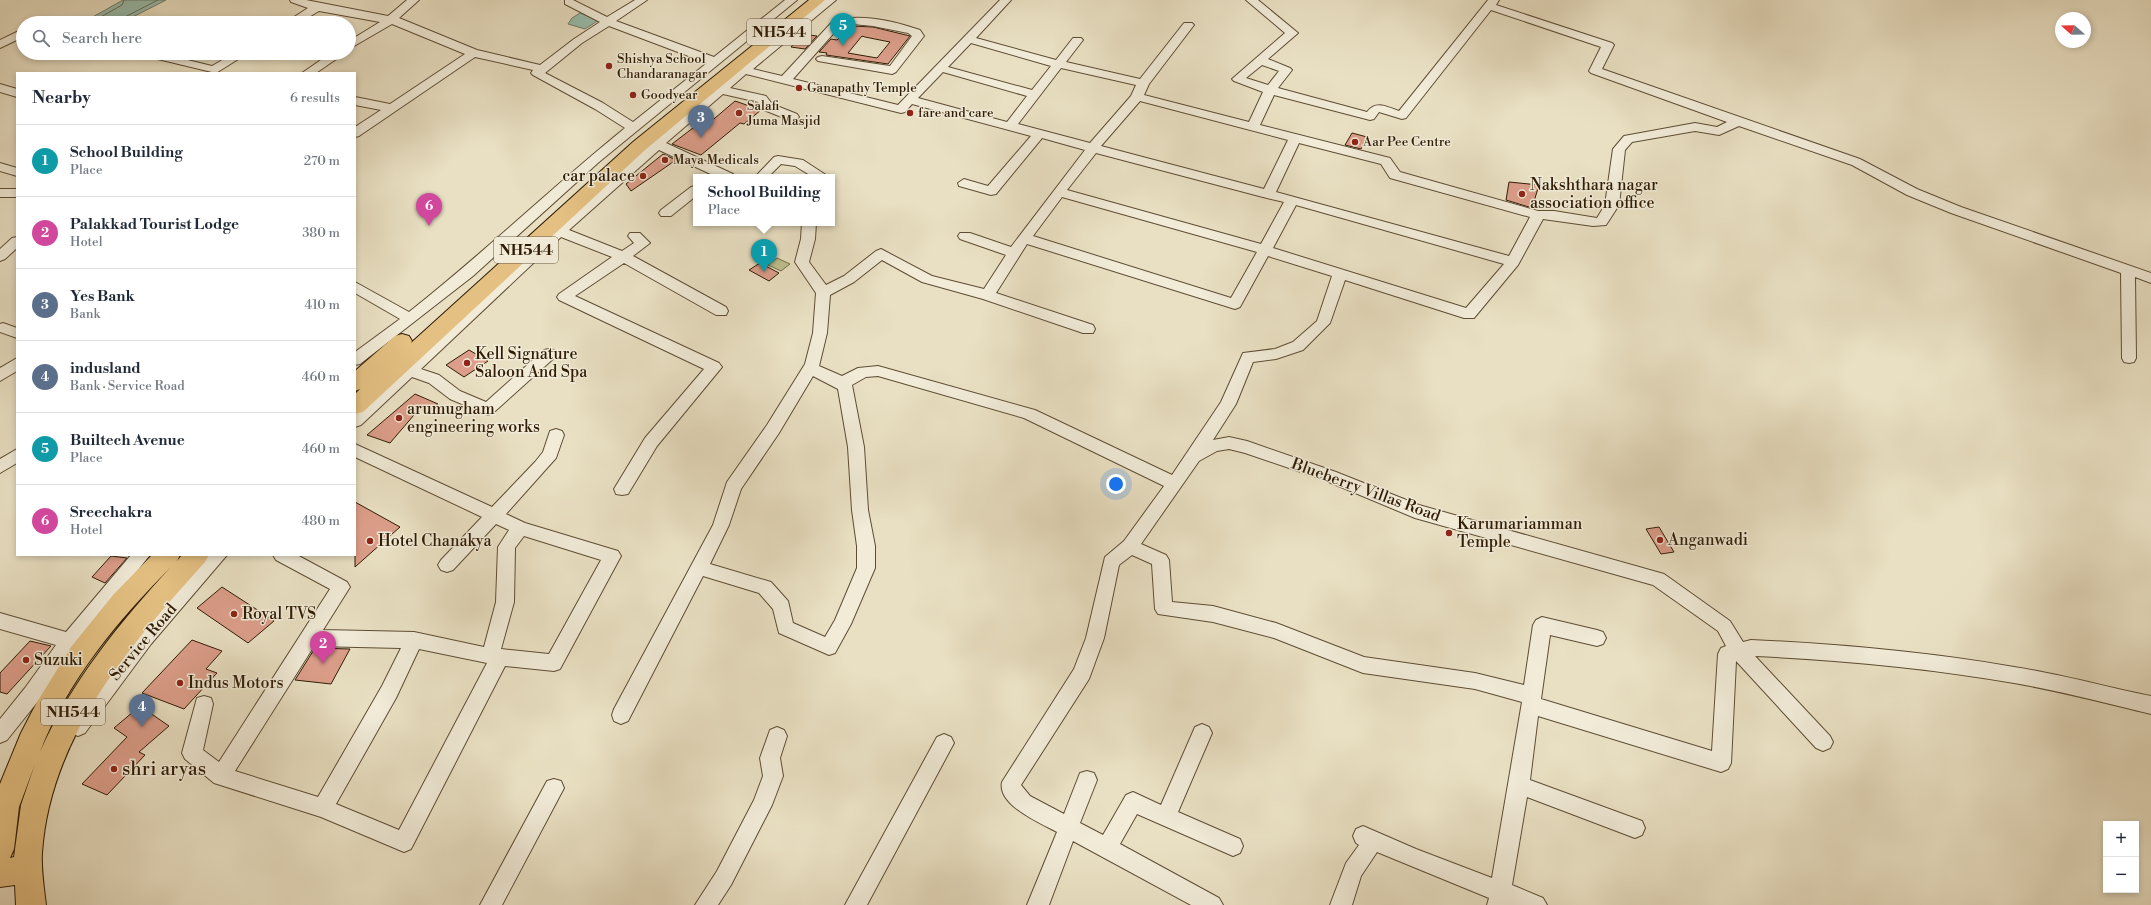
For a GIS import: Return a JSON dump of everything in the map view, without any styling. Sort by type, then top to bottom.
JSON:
[{"type":"highway","name":"NH544","points":[[356,382],[408,329],[471,284],[616,149],[802,0]]},
{"type":"highway","name":"NH544","points":[[356,405],[639,146],[818,0]]},
{"type":"highway","name":"NH544","points":[[0,850],[5,807],[25,753],[46,706],[78,658],[109,618],[167,556]]},
{"type":"highway","name":"NH544","points":[[31,905],[13,872],[48,767],[76,705],[121,641],[196,556]]},
{"type":"street","points":[[295,0],[317,7],[400,22],[474,53],[542,69]]},
{"type":"street","points":[[356,42],[390,20],[414,0]]},
{"type":"street","points":[[632,128],[599,106],[537,73],[578,41],[642,0]]},
{"type":"street","points":[[356,359],[408,329],[468,273],[632,128],[792,0]]},
{"type":"street","points":[[356,420],[560,231],[657,144],[744,70],[831,0]]},
{"type":"street","points":[[744,70],[901,109],[1006,0]]},
{"type":"street","points":[[1251,0],[1292,33],[1238,79],[1270,90],[1370,116],[1376,108],[1402,115],[1491,3],[1608,45],[1595,71],[1737,122],[1856,162],[1912,192],[1956,210],[2151,278]]},
{"type":"street","points":[[569,2],[608,22],[715,62]]},
{"type":"street","points":[[302,16],[317,7]]},
{"type":"street","points":[[785,80],[837,23],[842,21],[852,20],[910,30],[916,32],[918,36],[892,70],[822,59]]},
{"type":"street","points":[[987,295],[1024,238],[1093,148],[1137,97],[1143,83],[1188,25]]},
{"type":"street","points":[[0,45],[16,36]]},
{"type":"street","points":[[968,39],[1058,64],[1143,83]]},
{"type":"street","points":[[1010,126],[1077,40]]},
{"type":"street","points":[[356,132],[474,53]]},
{"type":"street","points":[[170,60],[213,72],[231,60]]},
{"type":"street","points":[[310,72],[328,60]]},
{"type":"street","points":[[1260,60],[1286,70]]},
{"type":"street","points":[[1253,127],[1270,90],[1286,70],[1298,63]]},
{"type":"street","points":[[940,68],[1035,94]]},
{"type":"street","points":[[0,88],[16,93]]},
{"type":"street","points":[[722,90],[762,99],[768,107],[793,117]]},
{"type":"street","points":[[1137,97],[1386,161],[1395,175],[1538,215],[1552,213],[1588,223],[1601,222],[1612,205],[1619,149],[1628,139],[1695,127],[1719,130],[1737,122]]},
{"type":"street","points":[[356,100],[392,108]]},
{"type":"street","points":[[910,100],[1292,200],[1513,262]]},
{"type":"street","points":[[620,120],[650,114]]},
{"type":"street","points":[[964,183],[991,191],[1039,134]]},
{"type":"street","points":[[1268,194],[1295,138]]},
{"type":"street","points":[[657,144],[717,174]]},
{"type":"street","points":[[764,174],[778,160],[798,163],[818,174]]},
{"type":"street","points":[[0,167],[16,172]]},
{"type":"street","points":[[0,192],[16,193]]},
{"type":"street","points":[[666,213],[693,192]]},
{"type":"street","points":[[1059,192],[1265,250],[1469,314],[1513,262],[1538,215]]},
{"type":"street","points":[[1024,238],[1235,304],[1292,200]]},
{"type":"street","points":[[621,715],[721,525],[733,487],[773,429],[810,368],[820,333],[823,293],[817,282],[802,262],[808,239],[809,226]]},
{"type":"street","points":[[560,231],[622,256],[721,311]]},
{"type":"street","points":[[622,489],[651,442],[714,367],[564,297],[643,243],[635,236]]},
{"type":"street","points":[[965,236],[1014,253]]},
{"type":"street","points":[[0,256],[16,242]]},
{"type":"street","points":[[823,293],[850,279],[881,254],[927,278],[987,295],[1088,329]]},
{"type":"street","points":[[2128,271],[2129,358]]},
{"type":"street","points":[[1212,905],[1106,849],[1069,826],[1024,803],[1011,787],[1012,782],[1082,673],[1095,638],[1111,562],[1130,546],[1193,458],[1228,404],[1248,357],[1276,354],[1298,346],[1323,323],[1340,274]]},
{"type":"street","points":[[356,288],[408,329]]},
{"type":"street","points":[[3,328],[16,333]]},
{"type":"street","points":[[409,370],[434,379],[455,395],[488,409],[549,354]]},
{"type":"street","points":[[0,376],[16,364]]},
{"type":"street","points":[[699,568],[765,587],[782,606],[785,628],[829,646],[842,624],[866,568],[856,447],[850,420],[846,389],[843,383],[810,368]]},
{"type":"street","points":[[843,383],[863,372],[878,371],[1029,414],[1174,483]]},
{"type":"street","points":[[447,565],[541,466],[550,454],[556,435]]},
{"type":"street","name":"Blueberry Villas Road","points":[[1193,458],[1213,446],[1229,443],[1247,446],[1330,476],[1415,512],[1658,579],[1724,626],[1738,651],[1824,742]]},
{"type":"street","points":[[309,638],[414,640],[495,657],[554,663],[612,556],[520,528],[496,515],[356,450]]},
{"type":"street","points":[[0,466],[16,456]]},
{"type":"street","points":[[204,704],[192,753],[221,776],[322,808],[404,842],[495,657],[505,602],[507,547],[520,528]]},
{"type":"street","points":[[1130,546],[1160,560],[1164,609],[1214,614],[1276,631],[1363,665],[1475,682],[1721,764],[1727,654],[1751,648],[1819,651],[1932,662],[2016,675],[2151,706]]},
{"type":"street","points":[[0,734],[32,694],[70,641],[140,556]]},
{"type":"street","name":"Service Road","points":[[31,820],[77,729],[111,679],[217,556]]},
{"type":"street","points":[[221,776],[341,587],[284,556]]},
{"type":"street","points":[[0,621],[70,641]]},
{"type":"street","points":[[1499,899],[1519,785],[1542,625],[1597,638]]},
{"type":"street","points":[[322,808],[389,692],[414,640]]},
{"type":"street","points":[[1166,817],[1202,733]]},
{"type":"street","points":[[706,905],[724,878],[762,806],[772,776],[770,758],[777,736]]},
{"type":"street","points":[[856,905],[944,743]]},
{"type":"street","points":[[1038,905],[1087,780]]},
{"type":"street","points":[[1519,785],[1635,828]]},
{"type":"street","points":[[491,905],[554,788]]},
{"type":"street","points":[[1106,849],[1134,802],[1233,846]]},
{"type":"street","points":[[1341,905],[1353,870],[1368,838],[1499,899],[1536,905]]},
{"type":"shaded area","points":[[777,258],[790,264],[781,271],[768,265]]},
{"type":"water","points":[[123,0],[166,0],[135,16],[94,16]]},
{"type":"water","points":[[580,13],[599,20],[585,29],[568,24],[572,18]]},
{"type":"building","points":[[852,26],[873,27],[910,36],[888,64],[826,55],[827,53],[819,52],[831,39],[837,40]],"holes":[[[862,36],[890,42],[877,58],[848,53]]]},
{"type":"building","points":[[802,34],[817,36],[805,49],[791,47]]},
{"type":"building","points":[[735,101],[761,110],[744,124],[740,123],[701,155],[672,144],[702,121],[708,124]]},
{"type":"building","name":"Aar Pee Centre","points":[[1352,133],[1367,137],[1361,149],[1345,145]]},
{"type":"building","points":[[663,154],[676,160],[631,191],[626,184]]},
{"type":"building","name":"Nakshthara nagar association office","points":[[1509,182],[1539,185],[1532,208],[1506,200]]},
{"type":"building","points":[[760,263],[779,273],[769,281],[749,270]]},
{"type":"building","name":"Kell Signature Saloon And Spa","points":[[469,350],[488,361],[464,377],[446,365]]},
{"type":"building","name":"arumugham engineering works","points":[[415,394],[438,404],[428,411],[420,408],[390,443],[367,435]]},
{"type":"building","name":"Hotel Chanakya","points":[[356,503],[400,527],[355,567],[356,556]]},
{"type":"building","name":"Anganwadi","points":[[1659,527],[1674,552],[1661,554],[1646,529]]},
{"type":"building","points":[[111,556],[127,558],[105,583],[92,577]]},
{"type":"building","name":"Royal TVS","points":[[222,587],[274,621],[248,643],[197,608]]},
{"type":"building","name":"Indus Motors","points":[[192,640],[222,651],[206,669],[217,673],[184,709],[142,693]]},
{"type":"building","name":"Suzuki","points":[[30,641],[51,646],[7,694],[0,692],[0,673]]},
{"type":"building","points":[[315,648],[350,649],[331,684],[295,680]]},
{"type":"building","points":[[140,706],[169,726],[139,752],[145,755],[107,795],[82,784],[127,737],[114,728]]},
{"type":"place","name":"Builtech Avenue","points":[[843,46]]},
{"type":"place","name":"Shishya School Chandaranagar","points":[[609,66]]},
{"type":"place","name":"Ganapathy Temple","points":[[799,88]]},
{"type":"place","name":"Goodyear","points":[[633,95]]},
{"type":"place","name":"Salafi Juma Masjid","points":[[739,113]]},
{"type":"place","name":"fare and care","points":[[910,113]]},
{"type":"place","name":"Yes Bank","points":[[701,138]]},
{"type":"place","name":"Aar Pee Centre","points":[[1355,142]]},
{"type":"place","name":"Maya Medicals","points":[[665,160]]},
{"type":"place","name":"car palace","points":[[643,176]]},
{"type":"place","name":"Nakshthara nagar association office","points":[[1522,194]]},
{"type":"place","name":"Sreechakra","points":[[429,226]]},
{"type":"place","name":"School Building","points":[[764,272]]},
{"type":"place","name":"Kell Signature Saloon And Spa","points":[[467,363]]},
{"type":"place","name":"arumugham engineering works","points":[[399,418]]},
{"type":"place","name":"Karumariamman Temple","points":[[1449,533]]},
{"type":"place","name":"Anganwadi","points":[[1660,540]]},
{"type":"place","name":"Hotel Chanakya","points":[[370,541]]},
{"type":"place","name":"Royal TVS","points":[[234,614]]},
{"type":"place","name":"Suzuki","points":[[26,660]]},
{"type":"place","name":"Palakkad Tourist Lodge","points":[[323,664]]},
{"type":"place","name":"Indus Motors","points":[[180,683]]},
{"type":"place","name":"indusland","points":[[142,727]]},
{"type":"place","name":"shri aryas","points":[[114,769]]}]
